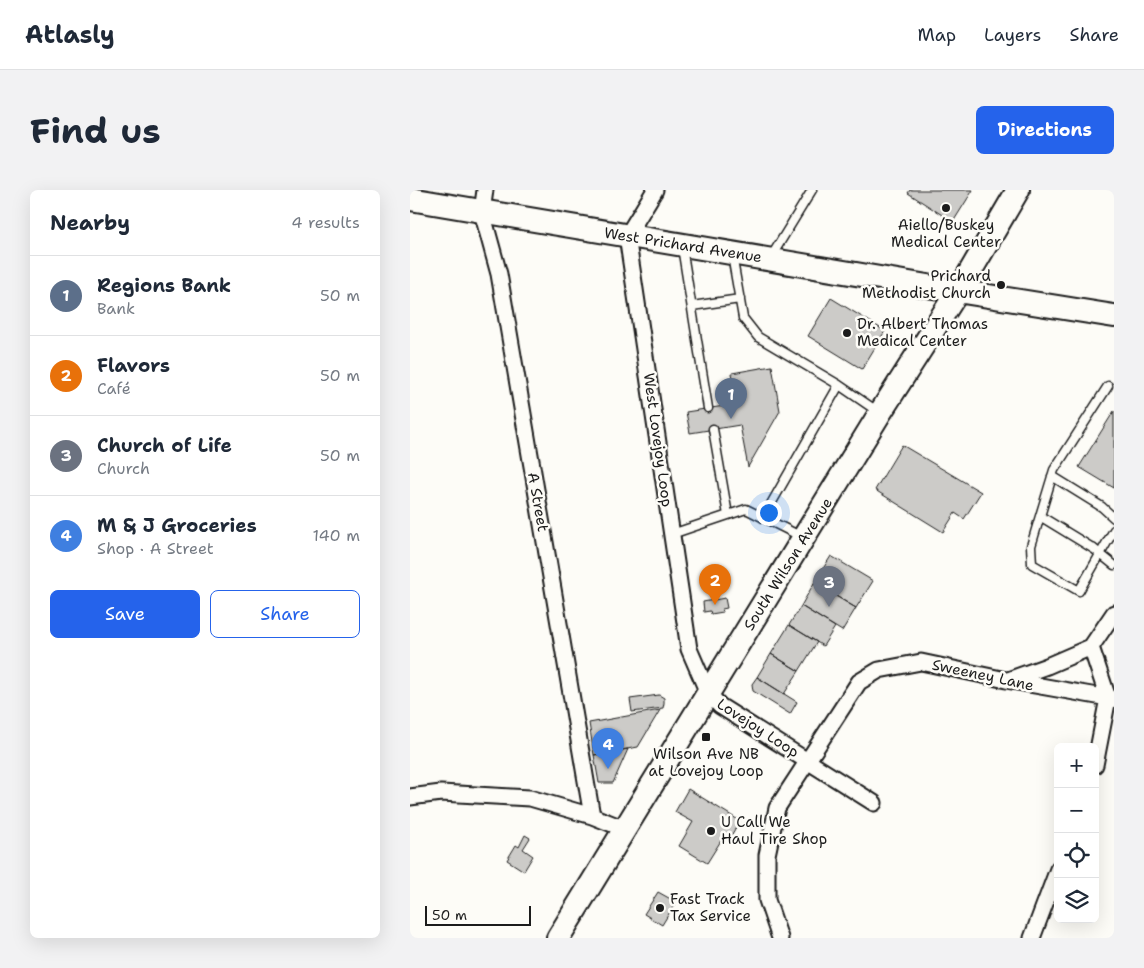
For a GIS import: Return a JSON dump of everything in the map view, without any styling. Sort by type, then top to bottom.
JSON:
[{"type":"main road","name":"South Wilson Avenue","points":[[558,938],[1018,190]]},
{"type":"main road","name":"West Prichard Avenue","points":[[410,199],[484,201],[627,236],[1114,316]]},
{"type":"street","points":[[627,236],[655,190]]},
{"type":"street","name":"A Street","points":[[484,201],[499,274],[592,816]]},
{"type":"street","name":"West Lovejoy Loop","points":[[627,236],[689,649],[708,693]]},
{"type":"street","points":[[1006,680],[1047,666],[1092,647],[1114,613]]},
{"type":"street","points":[[1092,647],[1111,699],[1099,748]]},
{"type":"street","name":"Sweeney Lane","points":[[780,938],[767,900],[767,854],[777,808],[859,682],[879,670],[921,662],[1111,699]]},
{"type":"street","name":"Lovejoy Loop","points":[[708,693],[720,706],[874,803]]},
{"type":"street","points":[[410,797],[441,793],[530,798],[592,816],[625,829]]},
{"type":"street","points":[[1032,938],[1055,878]]},
{"type":"lane","points":[[769,260],[812,190]]},
{"type":"lane","points":[[682,245],[708,408]]},
{"type":"lane","points":[[732,253],[743,318],[758,337],[839,385],[880,413]]},
{"type":"lane","points":[[692,306],[740,299]]},
{"type":"lane","points":[[764,518],[839,385]]},
{"type":"lane","points":[[1108,386],[1054,470],[1031,546],[1032,564],[1079,591],[1114,530]]},
{"type":"lane","points":[[713,429],[728,515]]},
{"type":"lane","points":[[1052,476],[1102,507],[1114,518]]},
{"type":"lane","points":[[672,534],[746,509],[804,538]]},
{"type":"lane","points":[[1040,516],[1114,565]]},
{"type":"building","name":"Aiello/Buskey Medical Center","points":[[910,190],[973,190],[953,222],[908,193]]},
{"type":"building","name":"Dr. Albert Thomas Medical Center","points":[[831,298],[885,331],[862,369],[808,336]]},
{"type":"building","points":[[772,366],[780,411],[748,467],[740,425],[690,433],[686,412],[737,404],[732,373]]},
{"type":"building","points":[[1114,411],[1114,488],[1079,467]]},
{"type":"building","points":[[902,445],[981,492],[964,519],[955,513],[943,532],[875,490]]},
{"type":"building","points":[[831,556],[873,581],[856,608],[814,583]]},
{"type":"building","points":[[814,583],[856,608],[842,631],[801,606]]},
{"type":"building","points":[[725,598],[727,608],[722,609],[723,612],[711,614],[710,611],[704,612],[703,602]]},
{"type":"building","points":[[801,606],[835,627],[823,646],[789,625]]},
{"type":"building","points":[[789,625],[817,642],[799,671],[771,654]]},
{"type":"building","points":[[771,654],[799,671],[784,694],[757,677]]},
{"type":"building","points":[[757,677],[797,702],[790,714],[753,691],[752,684]]},
{"type":"building","points":[[659,695],[664,698],[663,708],[632,712],[630,699]]},
{"type":"building","points":[[660,710],[638,747],[594,755],[589,723]]},
{"type":"building","points":[[628,749],[613,783],[599,783],[594,755]]},
{"type":"building","name":"U Call We Haul Tire Shop","points":[[688,789],[740,821],[727,842],[722,839],[707,863],[679,846],[693,822],[675,812]]},
{"type":"building","points":[[525,835],[530,838],[523,849],[533,856],[524,871],[507,860],[516,845],[519,847]]},
{"type":"building","name":"Fast Track Tax Service","points":[[658,892],[676,902],[662,925],[644,914]]},
{"type":"place","name":"Aiello/Buskey Medical Center","points":[[946,208]]},
{"type":"place","name":"Prichard Methodist Church","points":[[1001,285]]},
{"type":"place","name":"Dr. Albert Thomas Medical Center","points":[[847,333]]},
{"type":"place","name":"Regions Bank","points":[[731,419]]},
{"type":"place","name":"Flavors","points":[[715,605]]},
{"type":"place","name":"Church of Life","points":[[829,607]]},
{"type":"place","name":"Wilson Ave NB at Lovejoy Loop","points":[[706,737]]},
{"type":"place","name":"M & J Groceries","points":[[608,769]]},
{"type":"place","name":"U Call We Haul Tire Shop","points":[[711,831]]},
{"type":"place","name":"Fast Track Tax Service","points":[[660,908]]}]
